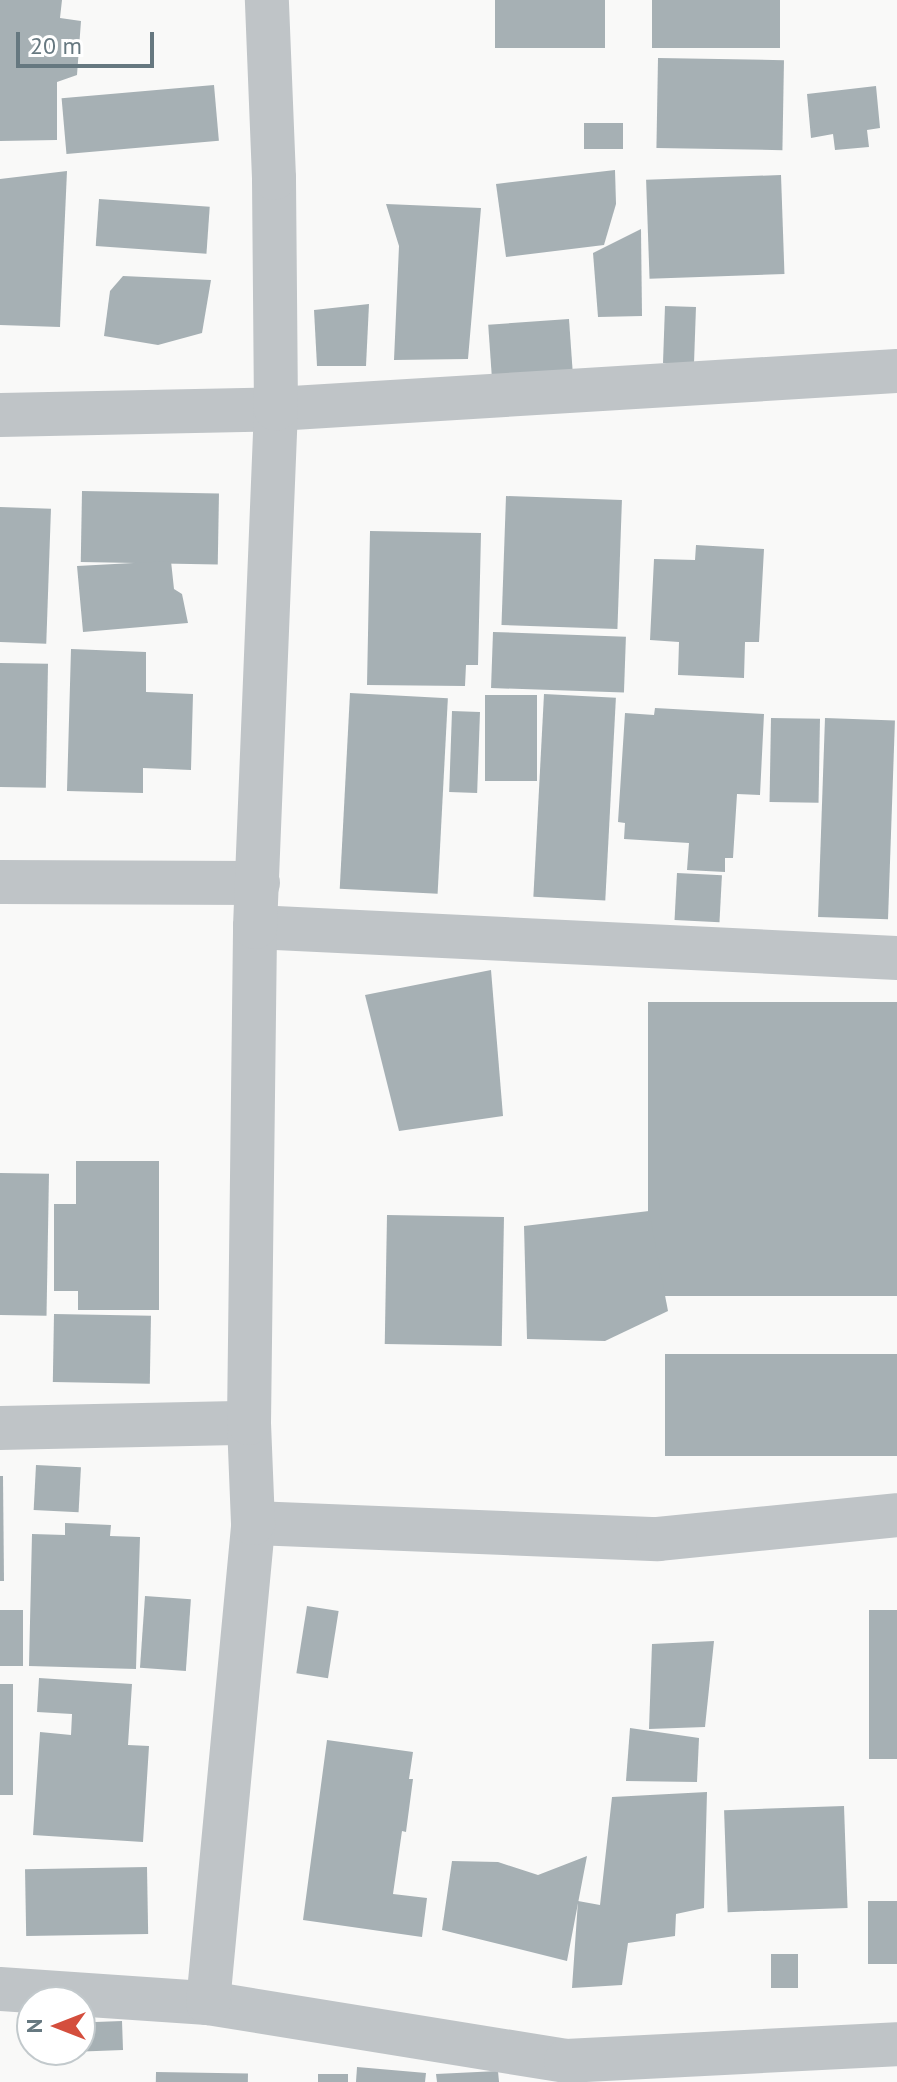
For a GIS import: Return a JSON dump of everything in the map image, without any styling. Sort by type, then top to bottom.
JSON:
[{"type":"street","points":[[208,2003],[253,1523],[249,1423],[255,927],[276,409],[274,178],[267,0]]},
{"type":"street","points":[[0,415],[276,409],[897,371]]},
{"type":"street","points":[[0,882],[258,883]]},
{"type":"street","points":[[255,927],[897,958]]},
{"type":"street","points":[[0,1428],[249,1423]]},
{"type":"street","points":[[253,1523],[658,1539],[897,1515]]},
{"type":"street","points":[[0,1989],[208,2003],[566,2061],[897,2044]]},
{"type":"building","points":[[0,0],[62,0],[60,18],[81,21],[77,75],[57,82],[57,140],[0,141]]},
{"type":"building","points":[[495,0],[605,0],[605,48],[495,48]]},
{"type":"building","points":[[652,0],[780,0],[780,48],[652,48]]},
{"type":"building","points":[[658,58],[784,60],[782,150],[656,148]]},
{"type":"building","points":[[214,85],[219,141],[66,154],[62,98]]},
{"type":"building","points":[[876,86],[880,128],[867,130],[869,147],[835,150],[833,134],[811,138],[807,94]]},
{"type":"building","points":[[584,123],[623,123],[623,149],[584,149]]},
{"type":"building","points":[[615,170],[616,204],[604,245],[506,257],[496,184]]},
{"type":"building","points":[[67,171],[60,327],[0,325],[0,179]]},
{"type":"building","points":[[781,175],[784,274],[650,279],[646,180]]},
{"type":"building","points":[[99,199],[210,207],[206,254],[96,246]]},
{"type":"building","points":[[386,204],[481,208],[468,359],[394,360],[399,246]]},
{"type":"building","points":[[641,229],[642,316],[598,317],[593,253]]},
{"type":"building","points":[[123,276],[211,280],[202,333],[158,345],[104,336],[110,291]]},
{"type":"building","points":[[369,304],[366,366],[317,366],[314,310]]},
{"type":"building","points":[[665,306],[696,307],[694,364],[663,363]]},
{"type":"building","points":[[569,319],[573,371],[492,377],[488,325]]},
{"type":"building","points":[[82,491],[219,493],[218,564],[81,562]]},
{"type":"building","points":[[506,496],[622,500],[617,629],[501,625]]},
{"type":"building","points":[[0,507],[51,509],[46,644],[0,642]]},
{"type":"building","points":[[370,531],[481,533],[478,665],[466,665],[465,686],[367,685]]},
{"type":"building","points":[[696,545],[764,549],[759,642],[745,642],[744,678],[678,675],[679,642],[650,640],[654,559],[695,560]]},
{"type":"building","points":[[171,561],[174,589],[182,594],[188,623],[83,632],[77,566]]},
{"type":"building","points":[[493,632],[626,637],[624,693],[491,688]]},
{"type":"building","points":[[71,649],[146,652],[146,692],[193,694],[191,770],[143,768],[143,793],[67,791]]},
{"type":"building","points":[[0,663],[48,664],[46,788],[0,787]]},
{"type":"building","points":[[350,693],[448,698],[438,894],[340,889]]},
{"type":"building","points":[[544,694],[616,698],[605,900],[533,897]]},
{"type":"building","points":[[485,695],[537,695],[537,781],[485,781]]},
{"type":"building","points":[[655,708],[764,714],[760,795],[737,794],[733,858],[725,858],[725,872],[687,870],[689,843],[624,839],[625,823],[618,822],[625,713],[654,715]]},
{"type":"building","points":[[452,711],[480,712],[477,793],[449,792]]},
{"type":"building","points":[[771,718],[820,719],[819,803],[770,802]]},
{"type":"building","points":[[825,718],[895,720],[888,919],[818,917]]},
{"type":"building","points":[[677,873],[722,875],[719,922],[675,920]]},
{"type":"building","points":[[491,970],[503,1116],[399,1131],[365,995]]},
{"type":"building","points":[[648,1002],[897,1002],[897,1296],[648,1296]]},
{"type":"building","points":[[76,1161],[159,1161],[159,1310],[78,1310],[78,1291],[54,1291],[54,1204],[76,1204]]},
{"type":"building","points":[[0,1173],[49,1174],[47,1316],[0,1315]]},
{"type":"building","points":[[649,1211],[668,1311],[605,1341],[527,1339],[524,1226]]},
{"type":"building","points":[[387,1215],[504,1217],[502,1346],[385,1344]]},
{"type":"building","points":[[54,1314],[151,1316],[150,1384],[53,1382]]},
{"type":"building","points":[[665,1354],[897,1354],[897,1456],[665,1456]]},
{"type":"building","points":[[36,1465],[81,1467],[79,1512],[34,1510]]},
{"type":"building","points":[[0,1476],[3,1476],[4,1581],[0,1581]]},
{"type":"building","points":[[65,1523],[111,1525],[110,1536],[140,1537],[136,1669],[29,1666],[32,1534],[65,1535]]},
{"type":"building","points":[[145,1596],[191,1599],[186,1671],[140,1668]]},
{"type":"building","points":[[307,1606],[339,1611],[328,1678],[296,1673]]},
{"type":"building","points":[[0,1610],[23,1610],[23,1666],[0,1666]]},
{"type":"building","points":[[869,1610],[897,1610],[897,1759],[869,1759]]},
{"type":"building","points":[[714,1641],[705,1727],[649,1729],[652,1644]]},
{"type":"building","points":[[39,1678],[132,1684],[128,1745],[149,1746],[143,1842],[33,1835],[40,1732],[71,1735],[72,1714],[37,1712]]},
{"type":"building","points":[[0,1684],[13,1684],[13,1795],[0,1795]]},
{"type":"building","points":[[630,1728],[699,1738],[697,1782],[626,1781]]},
{"type":"building","points":[[327,1740],[413,1752],[406,1832],[402,1831],[393,1894],[427,1898],[422,1937],[303,1920]]},
{"type":"building","points":[[707,1792],[704,1908],[676,1914],[675,1936],[628,1943],[622,1985],[572,1988],[578,1901],[600,1905],[612,1797]]},
{"type":"building","points":[[844,1806],[848,1908],[728,1912],[724,1810]]},
{"type":"building","points":[[587,1856],[567,1961],[442,1930],[452,1861],[498,1862],[538,1875]]},
{"type":"building","points":[[147,1867],[148,1934],[26,1936],[25,1869]]},
{"type":"building","points":[[868,1901],[897,1901],[897,1964],[868,1964]]},
{"type":"building","points":[[771,1954],[798,1954],[798,1988],[771,1988]]},
{"type":"building","points":[[122,2021],[123,2050],[96,2051],[96,2022]]},
{"type":"building","points":[[357,2067],[426,2073],[425,2082],[356,2082]]},
{"type":"building","points":[[498,2071],[499,2082],[437,2082],[436,2074]]},
{"type":"building","points":[[156,2072],[248,2074],[248,2082],[156,2082]]},
{"type":"building","points":[[318,2074],[348,2074],[348,2082],[318,2082]]}]
